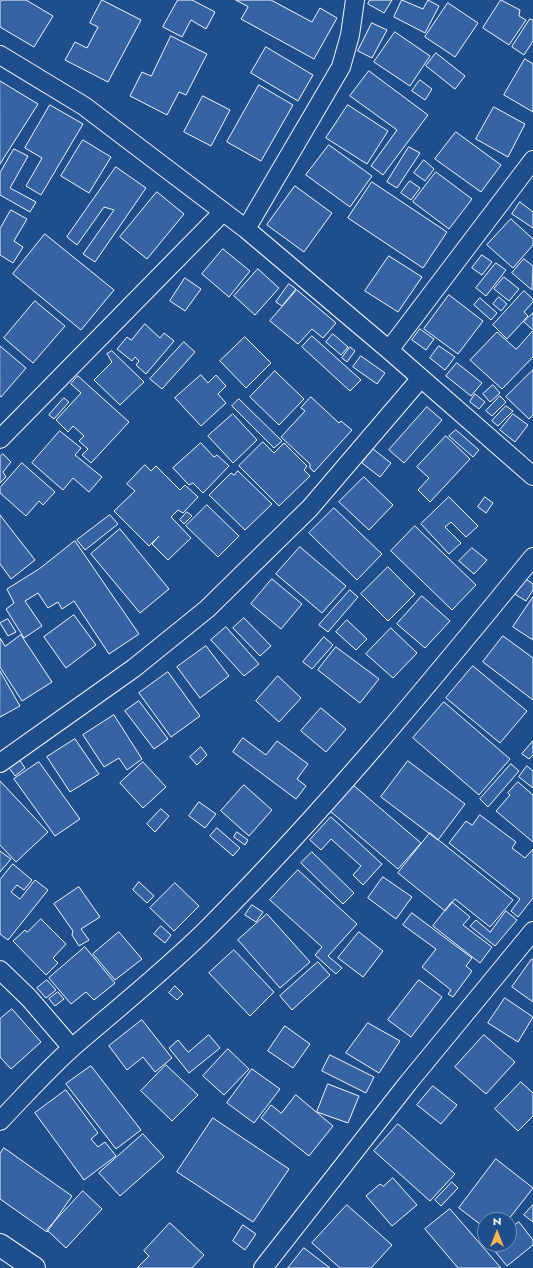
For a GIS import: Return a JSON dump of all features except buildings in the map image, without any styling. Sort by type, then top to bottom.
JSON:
[{"type":"street","points":[[246,230],[341,67],[350,35],[355,0]]},
{"type":"street","points":[[0,55],[84,106],[246,230],[389,350],[533,476]]},
{"type":"street","points":[[389,350],[533,160]]},
{"type":"street","points":[[0,439],[223,212]]},
{"type":"street","points":[[0,763],[134,668],[207,609],[310,508],[421,378]]},
{"type":"street","points":[[0,1121],[72,1048],[158,975],[208,928],[268,866],[396,723],[533,557]]},
{"type":"street","points":[[263,1268],[408,1083],[533,931]]},
{"type":"street","points":[[0,970],[29,998],[72,1048]]},
{"type":"street","points":[[0,1246],[34,1268]]}]
